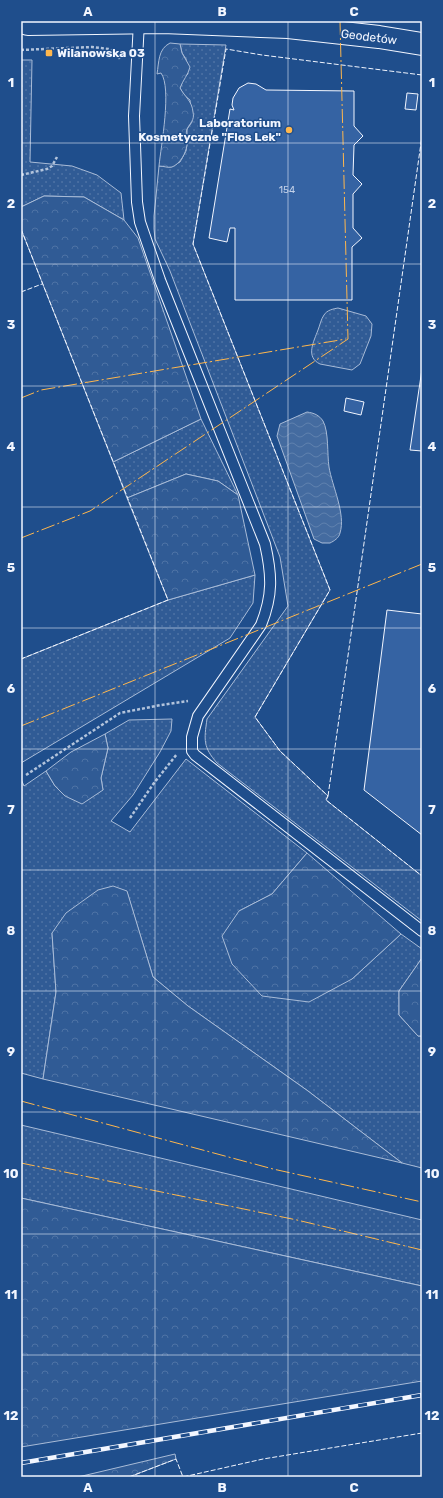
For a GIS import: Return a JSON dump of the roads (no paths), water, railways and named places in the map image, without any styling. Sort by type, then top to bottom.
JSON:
[{"type":"street","name":"Geodetów","points":[[23,24],[140,22],[288,24],[422,44]]},
{"type":"lane","points":[[140,22],[134,116],[137,202],[140,222],[160,280],[265,544],[270,568],[270,593],[266,613],[261,626],[198,716],[192,737],[192,751],[195,755],[422,931]]},
{"type":"water","points":[[307,412],[318,416],[323,421],[325,426],[329,467],[340,509],[340,533],[335,540],[330,543],[322,543],[314,539],[277,436],[280,424]]},
{"type":"railway","points":[[21,1463],[422,1395]]},
{"type":"place","name":"Wilanowska 03","points":[[49,53]]},
{"type":"place","name":"Laboratorium Kosmetyczne \"Flos Lek\"","points":[[289,130]]}]
